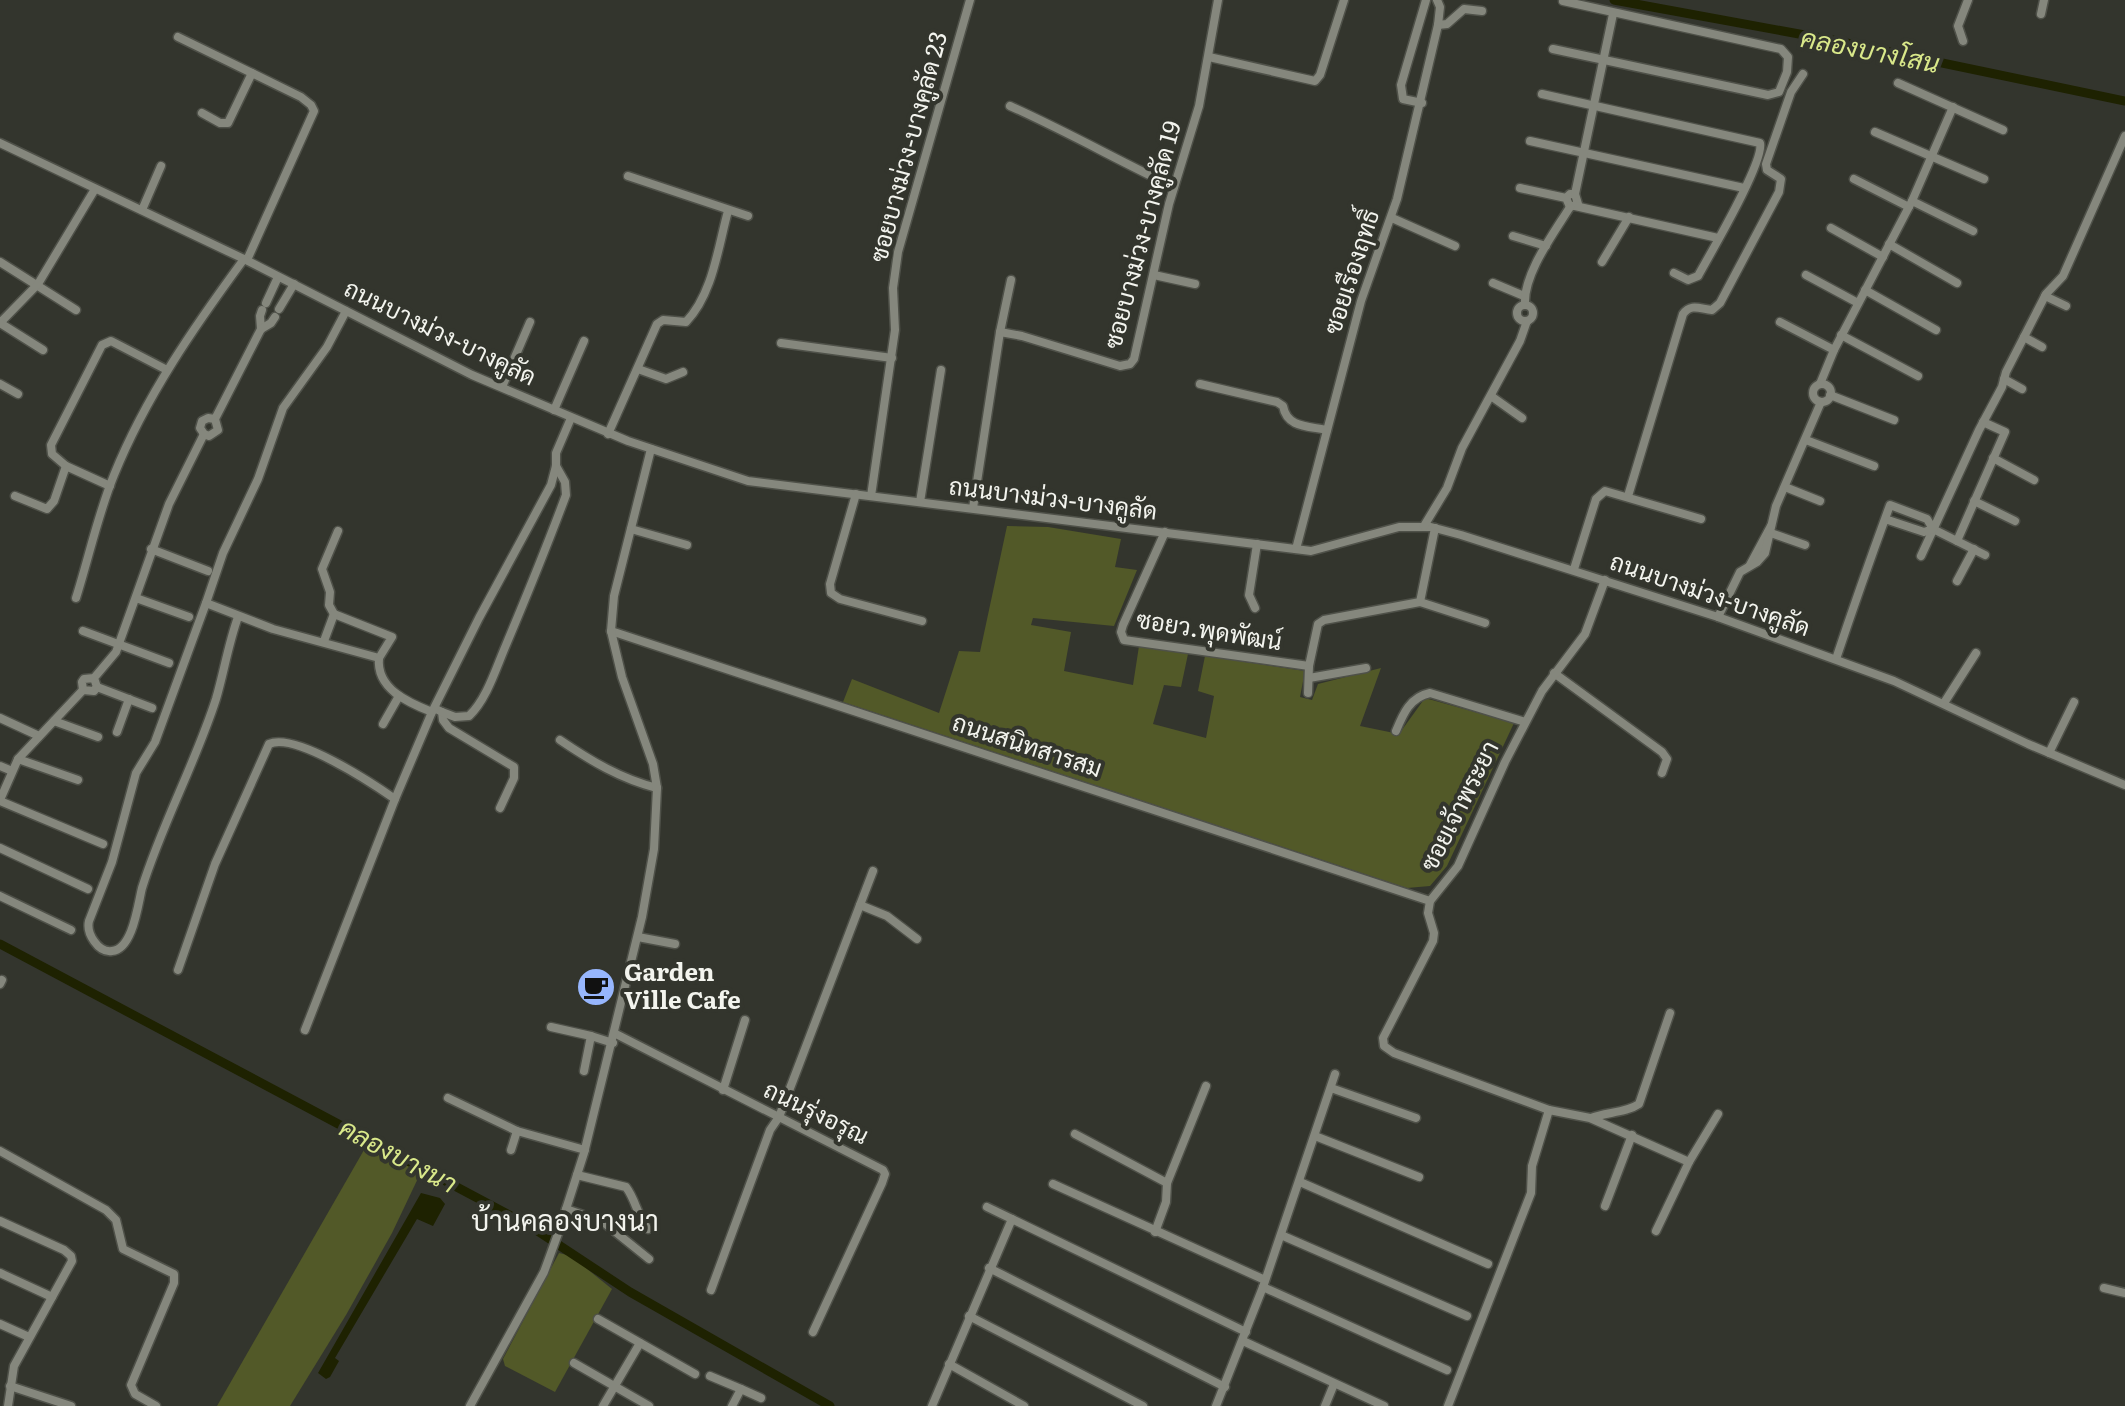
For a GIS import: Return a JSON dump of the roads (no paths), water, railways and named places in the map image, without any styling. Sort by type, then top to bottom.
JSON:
[{"type":"street","name":"ซอยบางม่วง-บางคูลัด 23","points":[[871,496],[892,358],[896,317],[894,276],[898,252],[970,0]]},
{"type":"street","name":"ซอยบางม่วง-บางคูลัด 19","points":[[1000,332],[1125,366],[1134,359],[1174,187],[1199,106],[1218,0]]},
{"type":"street","points":[[1209,57],[1315,81],[1320,75],[1344,0]]},
{"type":"street","points":[[1422,103],[1403,99],[1401,85],[1426,0]]},
{"type":"street","points":[[1963,41],[1958,26],[1968,0]]},
{"type":"street","points":[[2041,14],[2044,0]]},
{"type":"street","points":[[1553,49],[1768,95],[1779,92],[1787,72],[1788,57],[1781,49],[1563,1]]},
{"type":"street","name":"ซอยเรืองฤทธิ์","points":[[1296,549],[1361,301],[1392,218],[1422,103],[1438,25],[1438,3]]},
{"type":"street","points":[[1438,25],[1447,24],[1464,9],[1482,11]]},
{"type":"street","points":[[1424,526],[1447,488],[1462,448],[1520,341],[1527,321],[1517,316],[1519,308],[1546,246],[1571,201],[1613,14]]},
{"type":"street","points":[[76,598],[110,486],[138,424],[167,370],[245,260],[314,111],[301,97],[178,37]]},
{"type":"street","points":[[202,113],[220,123],[228,123],[252,73]]},
{"type":"street","points":[[1628,496],[1683,314],[1689,307],[1712,310],[1720,303],[1779,192],[1781,179],[1767,170],[1766,164],[1791,92],[1803,74]]},
{"type":"street","points":[[1898,83],[2003,130]]},
{"type":"street","points":[[1542,94],[1757,141],[1762,147],[1744,188],[1695,278],[1688,280],[1674,273]]},
{"type":"street","points":[[1010,106],[1174,187]]},
{"type":"street","points":[[1820,384],[1828,387],[1830,395],[1821,402],[1815,399],[1815,387],[1820,384],[1841,335],[1910,204],[1953,107]]},
{"type":"street","points":[[1875,132],[1984,179]]},
{"type":"street","points":[[1921,556],[2024,337],[2045,296],[2063,276],[2125,136]]},
{"type":"street","points":[[1530,141],[1744,188]]},
{"type":"street","name":"ถนนบางม่วง-บางคูลัด","points":[[0,143],[294,284],[472,375],[608,434],[748,481],[1311,551],[1399,527],[1435,528],[1574,569],[1836,659],[1894,681],[2125,785]]},
{"type":"street","points":[[142,210],[161,166]]},
{"type":"street","points":[[628,176],[748,216]]},
{"type":"street","points":[[1854,179],[1973,231]]},
{"type":"street","points":[[1520,188],[1718,238]]},
{"type":"street","points":[[43,350],[0,323],[38,284],[95,189]]},
{"type":"street","points":[[608,434],[659,322],[686,322],[696,310],[709,282],[728,211]]},
{"type":"street","points":[[1602,262],[1629,217]]},
{"type":"street","points":[[1392,218],[1455,246]]},
{"type":"street","points":[[1831,228],[1883,257]]},
{"type":"street","points":[[1513,236],[1546,246]]},
{"type":"street","points":[[1889,244],[1957,283]]},
{"type":"street","points":[[0,262],[76,310]]},
{"type":"street","points":[[1154,275],[1195,284]]},
{"type":"street","points":[[1806,275],[1858,303]]},
{"type":"street","points":[[95,682],[119,644],[169,504],[204,434],[215,435],[219,424],[215,419],[261,329],[260,316],[278,277]]},
{"type":"street","points":[[973,508],[1011,280]]},
{"type":"street","points":[[1493,283],[1525,300]]},
{"type":"street","points":[[261,329],[271,323],[294,284]]},
{"type":"street","points":[[1865,290],[1936,330]]},
{"type":"street","points":[[2045,296],[2066,306]]},
{"type":"street","points":[[238,617],[215,701],[143,886],[132,928],[121,946],[107,951],[87,929],[112,862],[136,773],[155,742],[223,553],[258,479],[283,408],[327,347],[346,311]]},
{"type":"street","points":[[502,387],[530,322]]},
{"type":"street","points":[[1780,322],[1834,350]]},
{"type":"street","points":[[1841,335],[1918,376]]},
{"type":"street","points":[[2024,337],[2042,347]]},
{"type":"street","points":[[110,486],[66,466],[52,454],[51,445],[102,345],[111,341],[167,370]]},
{"type":"street","points":[[554,410],[584,341]]},
{"type":"street","points":[[781,343],[892,358]]},
{"type":"street","points":[[638,369],[666,379],[683,372]]},
{"type":"street","points":[[920,502],[941,370]]},
{"type":"street","points":[[2004,379],[2022,389]]},
{"type":"street","points":[[0,384],[18,394]]},
{"type":"street","points":[[1200,384],[1277,402],[1293,423],[1327,430]]},
{"type":"street","points":[[1830,395],[1894,420]]},
{"type":"street","points":[[1491,396],[1522,418]]},
{"type":"street","points":[[1718,617],[1735,579],[1765,553],[1776,506],[1821,402]]},
{"type":"street","points":[[305,1030],[395,799],[436,711],[551,485],[556,453],[571,418]]},
{"type":"street","points":[[1957,541],[2005,432],[1983,422]]},
{"type":"street","points":[[1806,440],[1874,466]]},
{"type":"street","points":[[470,1406],[551,1254],[585,1150],[638,937],[654,849],[657,788],[653,764],[622,677],[611,631],[614,596],[651,449]]},
{"type":"street","points":[[1993,458],[2034,480]]},
{"type":"street","points":[[15,496],[47,509],[54,501],[66,466]]},
{"type":"street","points":[[338,531],[322,569],[330,592],[329,605],[334,614],[392,637],[379,658],[378,667],[399,696],[455,717],[469,716],[476,709],[495,670],[566,495],[565,482],[556,466]]},
{"type":"street","points":[[1785,487],[1820,501]]},
{"type":"street","points":[[1574,569],[1599,494],[1611,491],[1701,519]]},
{"type":"street","points":[[856,494],[830,584],[831,593],[840,599],[922,621]]},
{"type":"street","points":[[1974,501],[2015,521]]},
{"type":"street","points":[[1836,659],[1890,505],[1927,519],[1933,529],[1985,555]]},
{"type":"street","points":[[1885,519],[1924,532],[1933,529]]},
{"type":"street","points":[[1420,602],[1435,528]]},
{"type":"street","points":[[631,529],[687,545]]},
{"type":"street","points":[[1770,530],[1805,545]]},
{"type":"street","name":"ซอยว.พุดพัฒน์","points":[[1165,532],[1123,625],[1121,636],[1124,640],[1309,666]]},
{"type":"street","points":[[1255,608],[1249,595],[1257,544]]},
{"type":"street","points":[[151,549],[208,571]]},
{"type":"street","points":[[1957,581],[1974,549]]},
{"type":"street","name":"ซอยเจ้าพระยา","points":[[1549,1110],[1394,1053],[1384,1046],[1383,1038],[1433,941],[1428,913],[1430,901],[1458,866],[1525,722],[1554,673],[1585,634],[1605,580]]},
{"type":"street","points":[[136,598],[189,617]]},
{"type":"street","points":[[1308,693],[1309,666],[1318,624],[1324,620],[1420,602],[1485,623]]},
{"type":"street","points":[[206,603],[273,629],[379,658]]},
{"type":"street","points":[[324,641],[334,614]]},
{"type":"street","points":[[83,631],[169,663]]},
{"type":"street","name":"ถนนสนิทสารสม","points":[[611,631],[1430,901]]},
{"type":"street","points":[[1944,703],[1976,653]]},
{"type":"street","points":[[1309,678],[1366,668]]},
{"type":"street","points":[[1554,673],[1662,752],[1667,759],[1662,773]]},
{"type":"street","points":[[103,844],[0,800],[18,759],[83,690],[84,679],[152,708]]},
{"type":"street","points":[[1396,731],[1409,705],[1430,693],[1525,722]]},
{"type":"street","points":[[383,724],[399,696]]},
{"type":"street","points":[[117,732],[129,699]]},
{"type":"street","points":[[2049,753],[2074,702]]},
{"type":"street","points":[[436,711],[449,728],[514,767],[514,778],[500,808]]},
{"type":"street","points":[[0,718],[39,736]]},
{"type":"street","points":[[54,721],[98,737]]},
{"type":"street","points":[[560,740],[622,776],[657,788]]},
{"type":"street","points":[[178,970],[215,864],[269,744],[280,742],[340,764],[395,799]]},
{"type":"street","points":[[18,759],[78,780]]},
{"type":"street","points":[[0,766],[12,771]]},
{"type":"street","points":[[0,848],[88,889]]},
{"type":"street","points":[[711,1290],[770,1130],[779,1117],[873,871]]},
{"type":"street","points":[[0,896],[71,930]]},
{"type":"street","points":[[860,905],[887,916],[917,939]]},
{"type":"street","points":[[638,937],[675,944]]},
{"type":"street","points":[[1590,1118],[1639,1104],[1670,1013]]},
{"type":"street","points":[[723,1090],[745,1020]]},
{"type":"street","name":"ถนนรุ่งอรุณ","points":[[551,1027],[613,1038],[878,1165],[885,1174],[813,1332]]},
{"type":"street","points":[[584,1071],[591,1036]]},
{"type":"street","points":[[1216,1406],[1264,1284],[1335,1074]]},
{"type":"street","points":[[1155,1232],[1166,1202],[1167,1183],[1206,1086]]},
{"type":"street","points":[[1331,1088],[1416,1118]]},
{"type":"street","points":[[448,1098],[517,1131],[585,1150]]},
{"type":"street","points":[[1448,1406],[1531,1193],[1532,1166],[1549,1110],[1590,1118],[1689,1162]]},
{"type":"street","points":[[1656,1231],[1689,1162],[1718,1114]]},
{"type":"street","points":[[511,1150],[517,1131]]},
{"type":"street","points":[[1075,1134],[1167,1183]]},
{"type":"street","points":[[1605,1206],[1632,1135]]},
{"type":"street","points":[[1315,1136],[1419,1177]]},
{"type":"street","points":[[0,1151],[112,1215],[123,1249],[174,1274],[174,1283],[131,1385],[135,1394],[156,1406]]},
{"type":"street","points":[[577,1175],[626,1187],[640,1219],[648,1229]]},
{"type":"street","points":[[1300,1182],[1488,1264]]},
{"type":"street","points":[[1053,1184],[1447,1370]]},
{"type":"street","points":[[987,1207],[1334,1384],[1384,1406]]},
{"type":"street","points":[[566,1209],[603,1222],[649,1259]]},
{"type":"street","points":[[932,1406],[1012,1219]]},
{"type":"street","points":[[0,1221],[71,1256],[71,1266],[29,1337],[10,1382],[8,1406]]},
{"type":"street","points":[[1281,1235],[1467,1316]]},
{"type":"street","points":[[989,1268],[1225,1387]]},
{"type":"street","points":[[0,1273],[52,1297]]},
{"type":"street","points":[[2104,1288],[2125,1293]]},
{"type":"street","points":[[969,1316],[1143,1406]]},
{"type":"street","points":[[598,1319],[695,1374]]},
{"type":"street","points":[[0,1324],[29,1337]]},
{"type":"street","points":[[603,1406],[640,1343]]},
{"type":"street","points":[[574,1363],[649,1406]]},
{"type":"street","points":[[949,1364],[1024,1406]]},
{"type":"street","points":[[0,1374],[10,1382],[71,1406]]},
{"type":"street","points":[[710,1376],[761,1398]]},
{"type":"street","points":[[1325,1406],[1334,1384]]},
{"type":"street","points":[[732,1406],[741,1389]]},
{"type":"waterway","name":"คลองบางโสน","points":[[1614,0],[1832,40],[2125,101]]},
{"type":"waterway","name":"คลองบางนา","points":[[0,944],[530,1226],[630,1292],[830,1406]]},
{"type":"place","name":"Garden Ville Cafe","points":[[596,987]]},
{"type":"district","name":"บ้านคลองบางนา","points":[[565,1221]]}]
